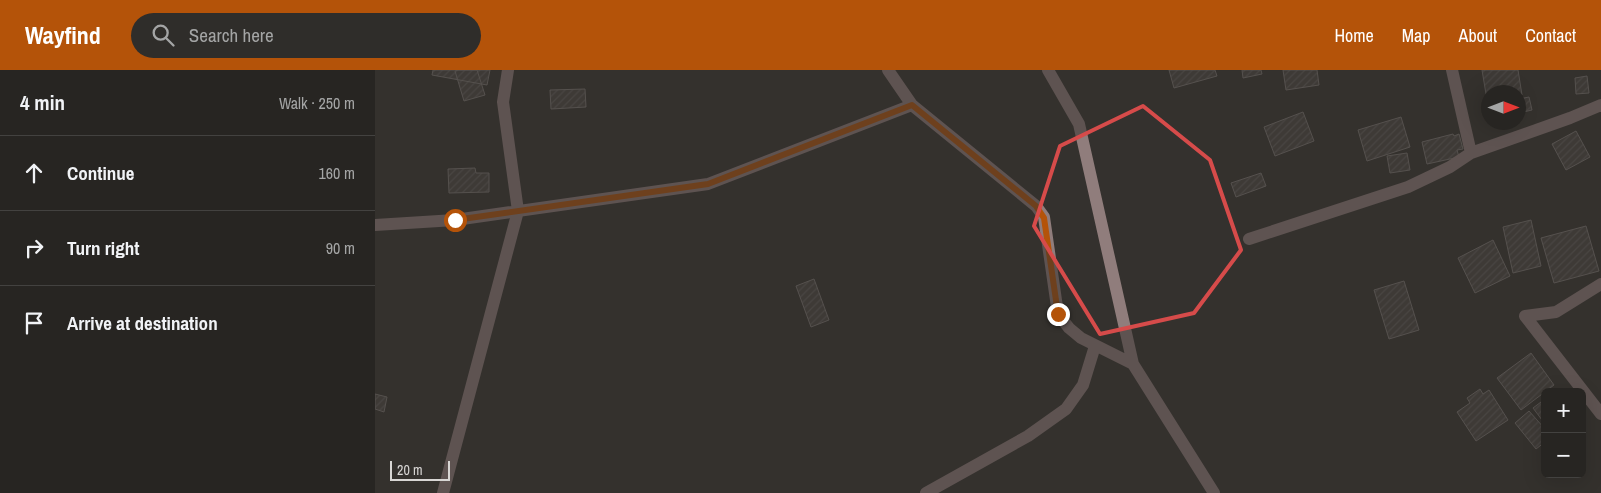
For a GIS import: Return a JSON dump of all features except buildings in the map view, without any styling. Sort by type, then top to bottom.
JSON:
[{"type":"street","points":[[443,493],[518,211],[503,102],[508,70]]},
{"type":"street","points":[[888,70],[912,105],[1036,206],[1044,218],[1058,314],[1069,328],[1081,338],[1133,364]]},
{"type":"street","points":[[1048,70],[1079,124],[1133,364],[1214,493]]},
{"type":"street","points":[[1452,70],[1471,153]]},
{"type":"street","points":[[375,225],[455,220],[708,184],[912,105]]},
{"type":"street","points":[[1249,239],[1408,187],[1451,167],[1471,153],[1601,106]]},
{"type":"street","points":[[1601,284],[1556,312],[1525,316],[1601,414]]},
{"type":"street","points":[[926,493],[1028,436],[1066,409],[1083,385],[1095,346]]},
{"type":"highlighted area","points":[[1143,106],[1210,160],[1241,250],[1194,313],[1100,334],[1034,226],[1060,146]]},
{"type":"route","points":[[455,220],[708,184],[912,105],[1036,206],[1044,218],[1058,314]]}]
